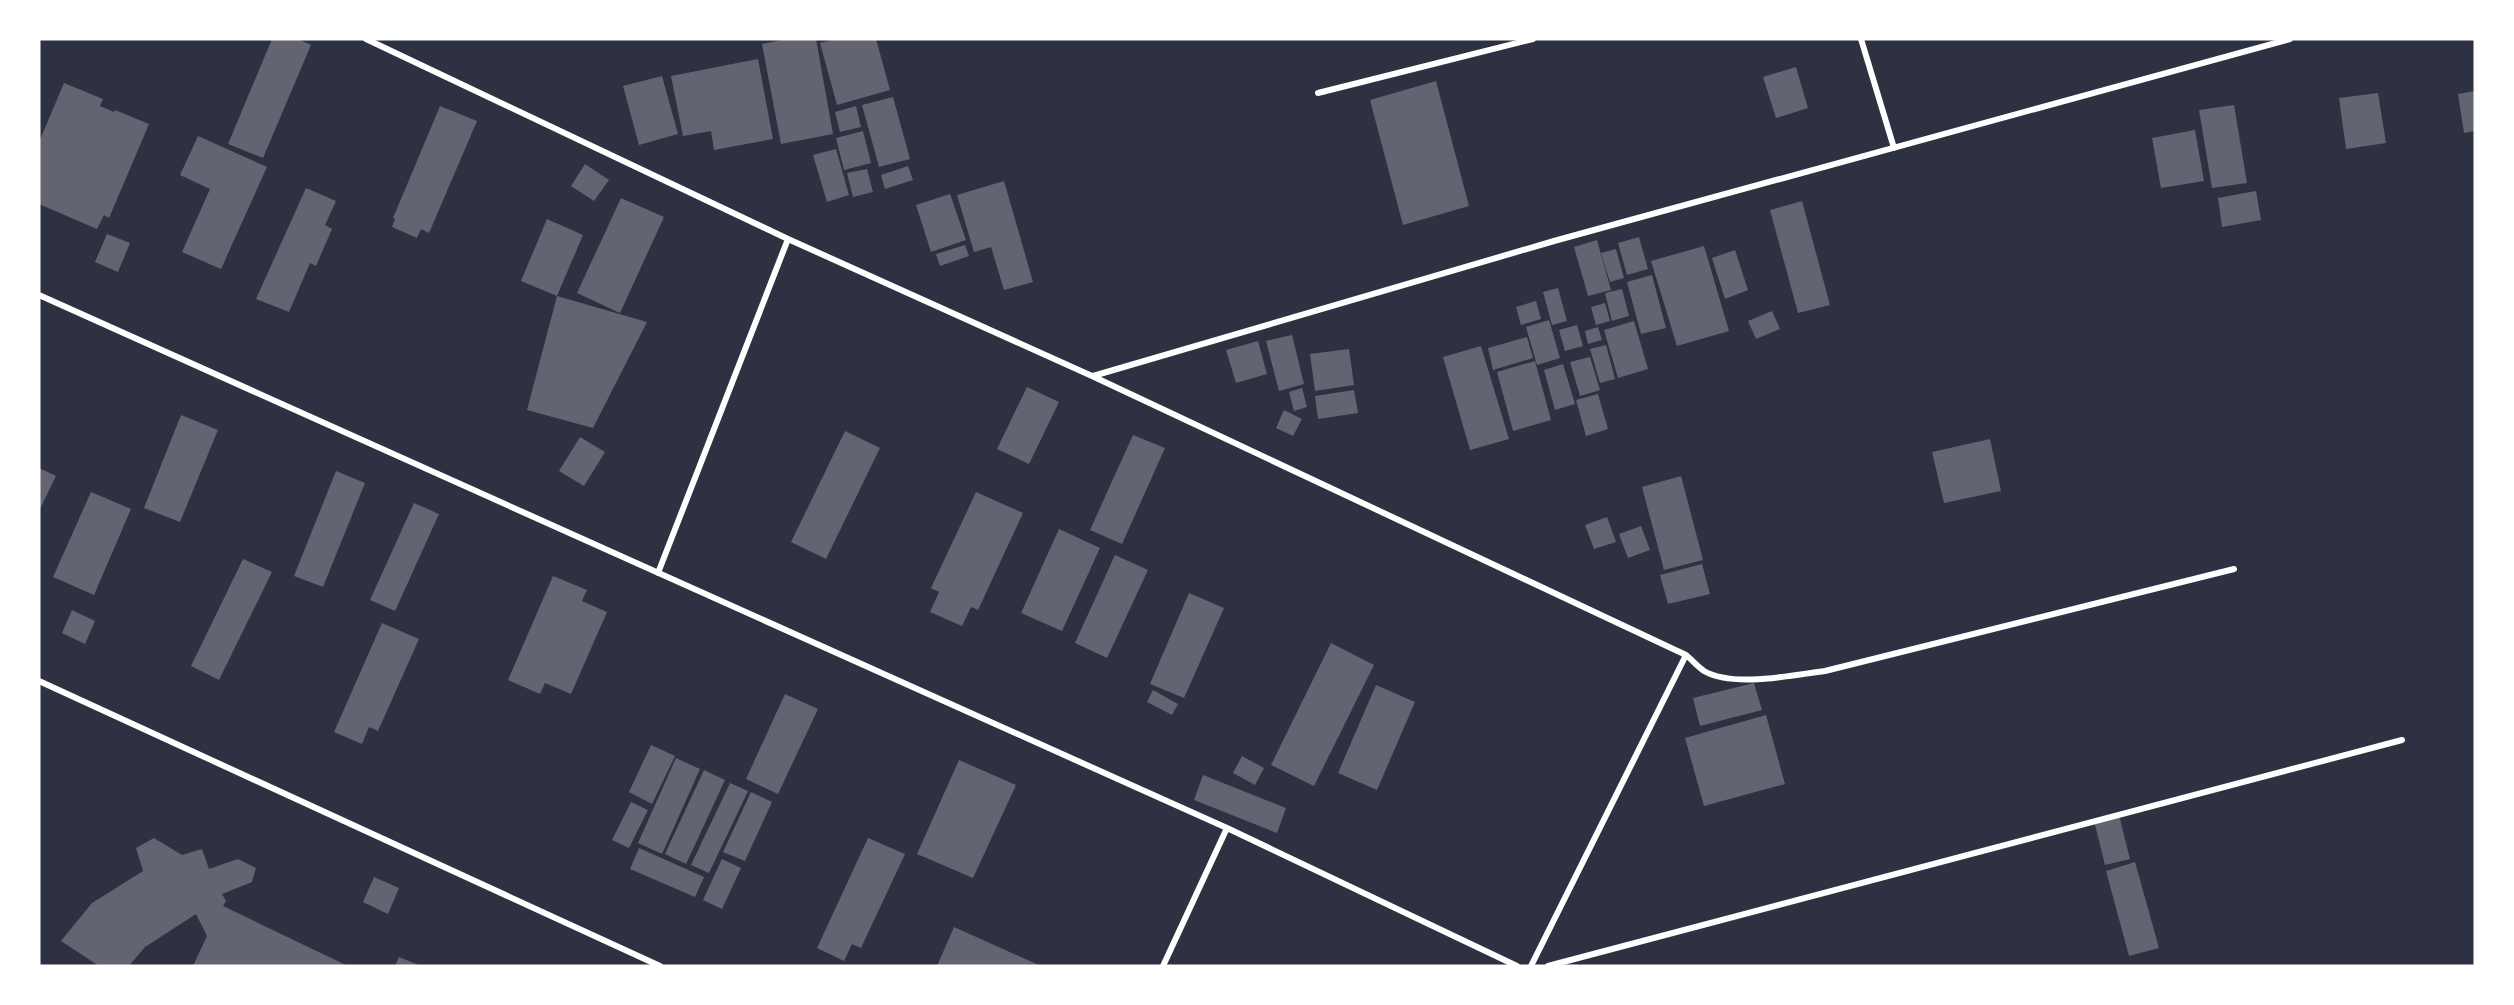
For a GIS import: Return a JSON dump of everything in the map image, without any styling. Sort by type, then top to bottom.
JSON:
[{"type":"street","points":[[366,39],[788,239],[1092,376],[1686,655],[1704,671],[1728,679],[1778,677],[1825,671],[2234,569]]},
{"type":"street","points":[[1318,93],[1533,39]]},
{"type":"street","points":[[1862,39],[1893,148]]},
{"type":"street","points":[[1092,376],[1554,240],[2290,39]]},
{"type":"street","points":[[658,573],[788,239]]},
{"type":"street","points":[[39,295],[1227,828],[1517,966]]},
{"type":"street","points":[[1531,966],[1686,655]]},
{"type":"street","points":[[39,681],[660,966]]},
{"type":"street","points":[[1548,966],[2402,740]]},
{"type":"street","points":[[1163,966],[1227,828]]},
{"type":"building","points":[[272,39],[298,39],[311,45],[263,158],[228,144]]},
{"type":"building","points":[[787,39],[816,39],[833,134],[781,144],[762,44]]},
{"type":"building","points":[[836,39],[876,39],[890,90],[837,105],[820,43]]},
{"type":"building","points":[[758,59],[773,139],[714,150],[711,131],[683,136],[671,76]]},
{"type":"building","points":[[1796,67],[1808,108],[1776,118],[1763,77]]},
{"type":"building","points":[[662,76],[678,134],[639,145],[623,86]]},
{"type":"building","points":[[1436,81],[1469,206],[1403,225],[1370,100]]},
{"type":"building","points":[[64,83],[103,99],[100,106],[149,124],[109,218],[104,215],[97,229],[39,204],[39,142]]},
{"type":"building","points":[[2475,91],[2475,131],[2464,133],[2458,94]]},
{"type":"building","points":[[2378,93],[2386,143],[2346,149],[2339,98]]},
{"type":"building","points":[[893,97],[910,159],[879,167],[862,105]]},
{"type":"building","points":[[2234,105],[2247,183],[2212,188],[2199,110]]},
{"type":"building","points":[[440,106],[477,121],[429,233],[421,229],[417,238],[392,227],[395,219],[393,218]]},
{"type":"building","points":[[856,106],[861,127],[840,132],[835,112]]},
{"type":"building","points":[[2195,130],[2204,181],[2161,188],[2152,138]]},
{"type":"building","points":[[863,131],[871,163],[844,170],[836,138]]},
{"type":"building","points":[[198,136],[267,167],[221,269],[182,252],[210,189],[180,175]]},
{"type":"building","points":[[836,149],[849,195],[827,202],[813,155]]},
{"type":"building","points":[[585,164],[609,180],[594,201],[571,186]]},
{"type":"building","points":[[908,166],[913,180],[885,189],[881,175]]},
{"type":"building","points":[[867,169],[873,192],[853,197],[847,173]]},
{"type":"building","points":[[1004,181],[1033,282],[1004,290],[991,247],[974,252],[957,195]]},
{"type":"building","points":[[306,188],[336,201],[325,225],[332,229],[316,266],[310,263],[289,312],[256,299]]},
{"type":"building","points":[[2256,191],[2261,220],[2222,227],[2218,198]]},
{"type":"building","points":[[950,194],[966,240],[931,252],[916,205]]},
{"type":"building","points":[[621,198],[664,217],[620,313],[577,293]]},
{"type":"building","points":[[1802,201],[1830,305],[1798,313],[1770,210]]},
{"type":"building","points":[[547,219],[583,235],[557,296],[521,281]]},
{"type":"building","points":[[107,234],[130,243],[118,272],[95,262]]},
{"type":"building","points":[[1639,237],[1648,269],[1627,275],[1618,243]]},
{"type":"building","points":[[1597,240],[1611,290],[1588,296],[1574,247]]},
{"type":"building","points":[[965,245],[969,256],[940,266],[936,254]]},
{"type":"building","points":[[1704,246],[1729,331],[1677,346],[1651,261]]},
{"type":"building","points":[[1616,249],[1624,278],[1610,282],[1601,253]]},
{"type":"building","points":[[1735,250],[1748,290],[1725,299],[1712,258]]},
{"type":"building","points":[[1652,275],[1666,328],[1641,334],[1627,282]]},
{"type":"building","points":[[1558,288],[1567,321],[1552,325],[1543,292]]},
{"type":"building","points":[[1622,289],[1629,316],[1612,321],[1605,293]]},
{"type":"building","points":[[557,296],[647,322],[593,428],[527,410]]},
{"type":"building","points":[[1536,301],[1541,319],[1521,325],[1516,307]]},
{"type":"building","points":[[1605,303],[1610,321],[1596,325],[1591,307]]},
{"type":"building","points":[[1772,311],[1780,329],[1756,339],[1748,321]]},
{"type":"building","points":[[1549,320],[1560,358],[1537,365],[1526,327]]},
{"type":"building","points":[[1634,321],[1648,369],[1618,378],[1604,330]]},
{"type":"building","points":[[1577,325],[1583,346],[1565,351],[1559,330]]},
{"type":"building","points":[[1598,327],[1602,340],[1588,344],[1585,331]]},
{"type":"building","points":[[1292,335],[1304,384],[1279,391],[1266,341]]},
{"type":"building","points":[[1527,337],[1533,358],[1493,370],[1488,348]]},
{"type":"building","points":[[1258,341],[1267,374],[1236,383],[1226,350]]},
{"type":"building","points":[[1606,345],[1615,379],[1600,383],[1590,349]]},
{"type":"building","points":[[1481,346],[1509,439],[1470,450],[1443,357]]},
{"type":"building","points":[[1349,349],[1354,385],[1315,391],[1310,354]]},
{"type":"building","points":[[1590,357],[1600,390],[1580,396],[1570,362]]},
{"type":"building","points":[[1535,361],[1551,420],[1513,431],[1497,372]]},
{"type":"building","points":[[1563,364],[1575,404],[1555,410],[1544,370]]},
{"type":"building","points":[[1027,387],[1059,402],[1029,464],[997,449]]},
{"type":"building","points":[[1302,388],[1307,407],[1294,411],[1289,392]]},
{"type":"building","points":[[1354,390],[1358,413],[1318,419],[1315,396]]},
{"type":"building","points":[[1598,394],[1608,429],[1586,436],[1576,400]]},
{"type":"building","points":[[1284,410],[1302,419],[1293,436],[1276,428]]},
{"type":"building","points":[[181,415],[218,430],[180,522],[144,508]]},
{"type":"building","points":[[845,431],[880,448],[826,559],[791,542]]},
{"type":"building","points":[[1133,435],[1165,448],[1122,544],[1090,530]]},
{"type":"building","points":[[580,437],[605,452],[584,486],[559,471]]},
{"type":"building","points":[[1990,439],[2001,491],[1944,503],[1932,452]]},
{"type":"building","points":[[39,468],[56,476],[39,511]]},
{"type":"building","points":[[336,471],[365,483],[323,587],[294,576]]},
{"type":"building","points":[[1681,476],[1703,560],[1664,570],[1642,487]]},
{"type":"building","points":[[91,492],[131,509],[94,595],[53,577]]},
{"type":"building","points":[[976,492],[1023,513],[978,610],[971,607],[962,626],[930,612],[939,592],[931,588]]},
{"type":"building","points":[[414,503],[439,514],[395,611],[370,600]]},
{"type":"building","points":[[1607,517],[1616,542],[1594,549],[1585,525]]},
{"type":"building","points":[[1641,526],[1650,550],[1628,558],[1619,534]]},
{"type":"building","points":[[1059,529],[1100,548],[1062,631],[1021,613]]},
{"type":"building","points":[[1115,555],[1148,570],[1107,658],[1075,643]]},
{"type":"building","points":[[243,559],[272,572],[219,680],[191,666]]},
{"type":"building","points":[[1702,564],[1710,594],[1668,604],[1660,575]]},
{"type":"building","points":[[553,576],[587,590],[582,601],[607,612],[571,694],[545,683],[540,694],[508,680]]},
{"type":"building","points":[[1189,593],[1224,608],[1184,698],[1150,684]]},
{"type":"building","points":[[72,610],[95,621],[85,644],[62,633]]},
{"type":"building","points":[[382,623],[419,639],[378,731],[369,727],[362,744],[334,732]]},
{"type":"building","points":[[1331,643],[1374,665],[1314,786],[1271,765]]},
{"type":"building","points":[[1754,683],[1762,710],[1700,726],[1693,698]]},
{"type":"building","points":[[1376,685],[1415,702],[1377,790],[1338,773]]},
{"type":"building","points":[[1153,690],[1178,704],[1172,715],[1147,702]]},
{"type":"building","points":[[785,694],[818,709],[778,794],[746,779]]},
{"type":"building","points":[[1766,715],[1785,784],[1704,806],[1685,738]]},
{"type":"building","points":[[651,745],[675,756],[652,804],[629,792]]},
{"type":"building","points":[[1242,756],[1264,768],[1255,785],[1233,773]]},
{"type":"building","points":[[676,758],[700,769],[662,854],[638,843]]},
{"type":"building","points":[[959,760],[1016,785],[973,878],[917,854]]},
{"type":"building","points":[[704,770],[725,780],[686,864],[665,854]]},
{"type":"building","points":[[1203,775],[1286,808],[1277,833],[1194,800]]},
{"type":"building","points":[[730,783],[748,791],[709,873],[691,865]]},
{"type":"building","points":[[751,792],[772,802],[745,861],[723,852]]},
{"type":"building","points":[[631,802],[648,810],[629,848],[612,840]]},
{"type":"building","points":[[2119,815],[2130,859],[2105,865],[2094,821]]},
{"type":"building","points":[[154,838],[182,855],[202,849],[209,869],[238,859],[256,868],[252,882],[222,894],[226,901],[223,906],[348,966],[193,966],[207,936],[196,914],[145,947],[129,966],[99,966],[61,941],[92,903],[143,871],[136,848]]},
{"type":"building","points":[[868,838],[905,854],[861,948],[852,944],[844,961],[817,948]]},
{"type":"building","points":[[639,848],[704,877],[695,897],[630,869]]},
{"type":"building","points":[[722,859],[741,868],[722,909],[703,900]]},
{"type":"building","points":[[2135,862],[2159,948],[2129,956],[2106,871]]},
{"type":"building","points":[[374,877],[399,888],[388,914],[363,902]]},
{"type":"building","points":[[954,927],[1041,966],[937,966]]},
{"type":"building","points":[[399,957],[421,966],[395,966]]}]
